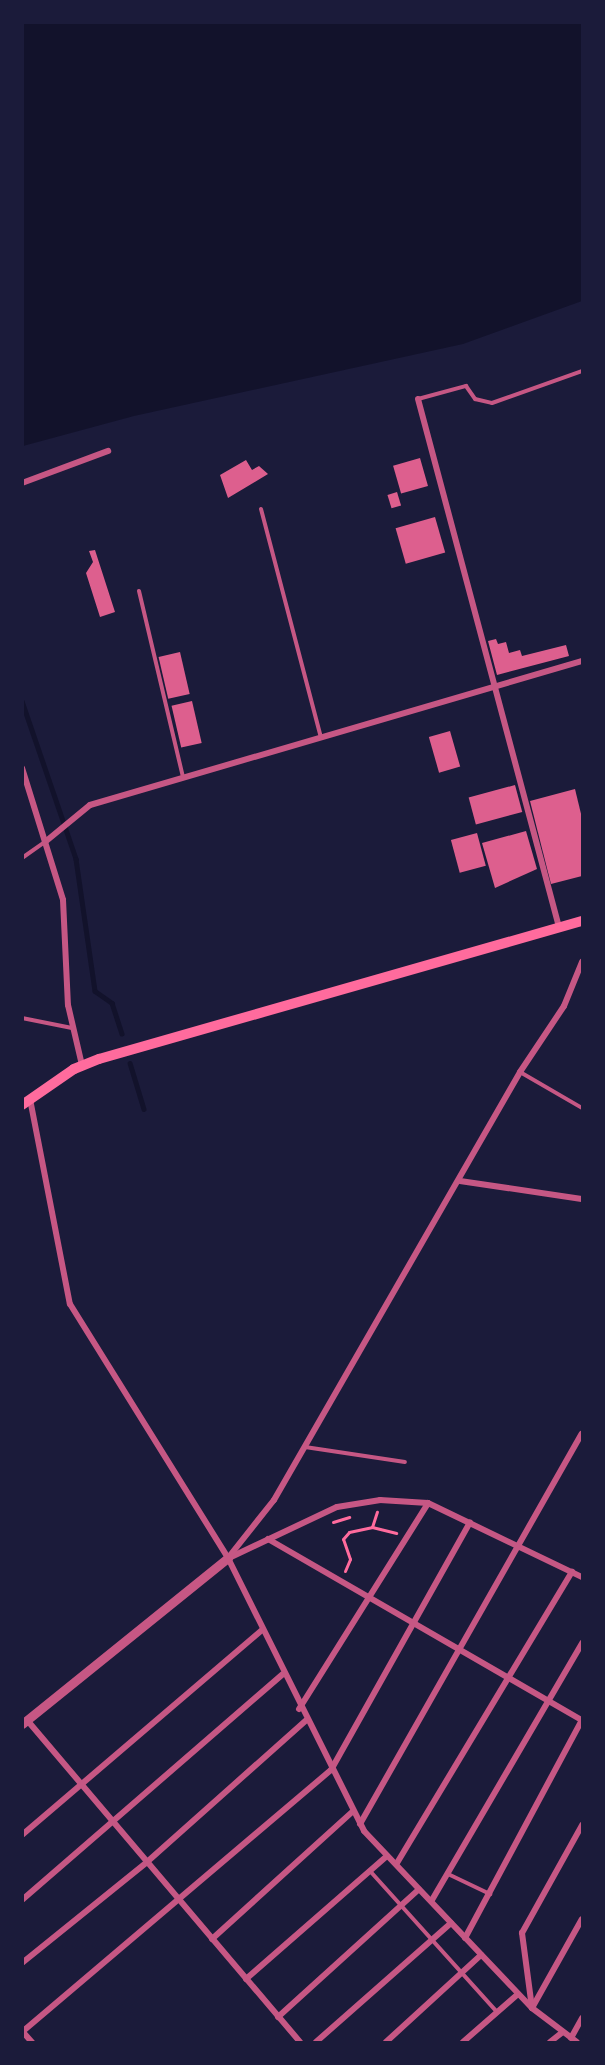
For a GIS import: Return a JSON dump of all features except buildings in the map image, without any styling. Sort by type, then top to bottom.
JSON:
[{"type":"main road","points":[[26,1102],[81,1065],[582,921]]},
{"type":"street","points":[[418,399],[559,927]]},
{"type":"street","points":[[22,483],[108,451]]},
{"type":"street","points":[[45,842],[69,819],[90,805],[320,734],[582,661]]},
{"type":"street","points":[[22,768],[67,922],[72,1028],[81,1065]]},
{"type":"street","points":[[300,2043],[81,1784],[25,1722],[228,1558],[274,1500],[460,1181],[520,1072],[564,1006],[582,962]]},
{"type":"street","points":[[26,1102],[70,1304],[228,1558],[299,1709],[360,1824],[387,1856],[432,1900],[532,2008],[574,2040],[582,2018]]},
{"type":"street","points":[[460,1181],[582,1199]]},
{"type":"street","points":[[360,1824],[463,1648],[582,1434]]},
{"type":"street","points":[[228,1558],[337,1507],[380,1500],[428,1503],[582,1577]]},
{"type":"street","points":[[299,1709],[428,1503]]},
{"type":"street","points":[[32,2043],[23,2032],[331,1770],[413,1620],[470,1522]]},
{"type":"street","points":[[268,1539],[510,1675],[582,1720],[491,1895],[465,1938]]},
{"type":"street","points":[[396,1863],[572,1572]]},
{"type":"street","points":[[22,1835],[262,1630]]},
{"type":"street","points":[[432,1900],[582,1643]]},
{"type":"street","points":[[22,1900],[283,1674]]},
{"type":"street","points":[[22,1963],[147,1862],[305,1721]]},
{"type":"street","points":[[212,1939],[353,1811]]},
{"type":"street","points":[[532,2008],[522,1932],[582,1825]]},
{"type":"street","points":[[246,1980],[387,1856]]},
{"type":"street","points":[[278,2017],[419,1889]]},
{"type":"street","points":[[532,2008],[582,1919]]},
{"type":"street","points":[[316,2043],[451,1923]]},
{"type":"street","points":[[386,2043],[481,1954]]},
{"type":"street","points":[[463,2043],[518,1994]]},
{"type":"street","points":[[550,2043],[562,2032]]},
{"type":"lane","points":[[418,399],[466,386],[475,399],[492,403],[582,372]]},
{"type":"lane","points":[[261,509],[320,734]]},
{"type":"lane","points":[[139,591],[183,778]]},
{"type":"lane","points":[[22,858],[45,842]]},
{"type":"lane","points":[[22,1018],[72,1028]]},
{"type":"lane","points":[[520,1072],[582,1108]]},
{"type":"lane","points":[[304,1447],[405,1462]]},
{"type":"lane","points":[[370,1871],[497,2012]]},
{"type":"lane","points":[[447,1874],[491,1895]]},
{"type":"path","points":[[372,1527],[377,1511],[375,1506]]},
{"type":"path","points":[[371,1512],[384,1510]]},
{"type":"path","points":[[330,1523],[356,1515]]},
{"type":"path","points":[[344,1574],[350,1559],[343,1539],[349,1532],[372,1527],[396,1533]]},
{"type":"shaded area","points":[[23,22],[582,23],[582,301],[463,344],[134,416],[23,446]]},
{"type":"waterway","points":[[22,701],[76,859],[95,991],[112,1003],[122,1033]]},
{"type":"waterway","points":[[130,1063],[144,1109]]}]
